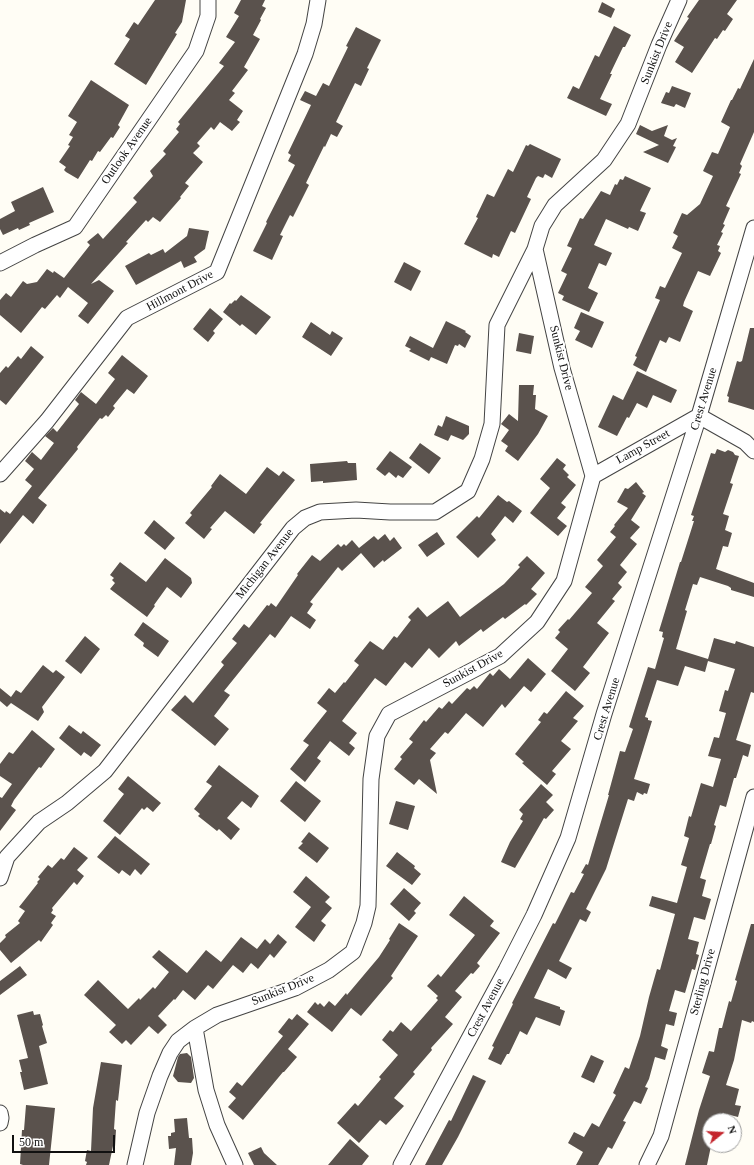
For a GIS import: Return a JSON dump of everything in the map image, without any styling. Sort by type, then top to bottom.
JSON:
[{"type":"street","name":"Outlook Avenue","points":[[0,263],[35,244],[74,227],[196,51],[208,16],[208,0]]},
{"type":"street","name":"Hillmont Drive","points":[[0,474],[47,421],[127,318],[217,272],[305,54],[314,24],[318,0]]},
{"type":"street","name":"Sunkist Drive","points":[[135,1165],[147,1113],[167,1059],[178,1041],[195,1028],[217,1015],[296,988],[329,970],[352,952],[364,923],[368,906],[371,779],[377,736],[389,714],[500,656],[537,622],[564,581],[593,476],[562,368],[535,249],[542,226],[555,205],[604,160],[628,124],[659,45],[679,0]]},
{"type":"street","name":"Crest Avenue","points":[[401,1165],[506,970],[534,915],[568,838],[604,714],[699,416],[754,228]]},
{"type":"street","name":"Michigan Avenue","points":[[0,878],[7,857],[39,822],[67,803],[105,771],[293,528],[305,518],[320,512],[356,510],[436,512],[468,491],[482,459],[492,424],[497,325],[535,249]]},
{"type":"street","points":[[699,416],[745,442],[754,451]]},
{"type":"street","name":"Lamp Street","points":[[593,476],[699,416]]},
{"type":"street","name":"Sterling Drive","points":[[647,1165],[661,1136],[754,797]]},
{"type":"street","points":[[195,1028],[206,1090],[217,1125],[235,1165]]},
{"type":"street","points":[[0,1112],[0,1124]]},
{"type":"building","points":[[155,0],[186,0],[182,22],[175,33],[177,34],[146,85],[114,64],[130,39],[125,36],[134,22],[138,25]]},
{"type":"building","points":[[241,0],[265,0],[262,6],[266,8],[253,35],[260,39],[244,67],[248,70],[232,91],[235,93],[229,100],[243,111],[237,120],[240,122],[232,131],[220,122],[214,130],[211,127],[197,143],[200,146],[193,153],[203,162],[185,183],[189,186],[180,197],[181,198],[160,222],[153,217],[148,222],[146,220],[126,242],[128,243],[91,284],[99,280],[114,291],[88,324],[78,316],[88,303],[68,287],[60,298],[57,295],[45,309],[42,307],[21,333],[0,315],[0,300],[6,293],[11,297],[23,281],[27,284],[37,282],[47,269],[53,273],[54,271],[64,278],[90,245],[87,242],[98,233],[103,239],[137,202],[133,198],[153,176],[150,171],[166,154],[163,151],[179,132],[176,129],[180,124],[178,122],[224,66],[219,63],[235,42],[226,37],[239,16],[234,13]]},
{"type":"building","points":[[699,0],[737,0],[727,14],[733,19],[725,31],[723,30],[717,39],[715,38],[692,73],[675,62],[684,47],[674,41],[689,18],[687,17]]},
{"type":"building","points":[[602,2],[615,9],[611,18],[598,12]]},
{"type":"building","points":[[614,26],[631,35],[625,47],[623,47],[600,99],[612,104],[606,116],[567,98],[573,86],[579,89],[595,55],[599,57]]},
{"type":"building","points":[[356,27],[381,40],[367,68],[369,69],[361,86],[355,83],[336,122],[343,126],[337,137],[331,134],[325,147],[324,146],[306,183],[309,185],[293,217],[290,215],[280,235],[283,236],[272,260],[253,251],[295,165],[288,161],[291,155],[288,153],[311,105],[300,100],[305,91],[316,96],[323,83],[329,86]]},
{"type":"building","points":[[754,59],[754,132],[740,164],[742,166],[739,173],[741,174],[726,206],[730,208],[723,224],[725,225],[721,232],[723,233],[717,245],[720,246],[718,251],[721,253],[710,276],[698,271],[684,302],[683,306],[693,311],[680,342],[669,337],[666,343],[660,340],[646,372],[633,365],[637,357],[635,356],[660,300],[655,298],[660,286],[665,288],[682,253],[672,248],[678,236],[673,233],[682,213],[687,215],[700,204],[713,176],[703,171],[712,152],[718,154],[730,127],[721,122],[731,100],[738,88],[740,89]]},
{"type":"building","points":[[91,80],[129,105],[118,125],[120,127],[113,138],[111,137],[100,152],[98,151],[92,161],[90,160],[78,179],[66,172],[64,170],[66,167],[59,162],[70,146],[68,145],[73,137],[69,135],[77,122],[68,116]]},
{"type":"building","points":[[672,86],[691,93],[685,108],[676,104],[674,107],[661,103],[666,92],[669,93]]},
{"type":"building","points":[[640,125],[652,131],[668,125],[664,136],[672,140],[677,138],[673,146],[676,147],[668,163],[643,152],[659,145],[636,134]]},
{"type":"building","points":[[530,144],[561,159],[552,178],[545,174],[543,178],[538,176],[536,178],[527,197],[531,199],[515,233],[511,231],[499,257],[493,254],[492,258],[464,244],[478,218],[476,217],[487,194],[494,197],[508,169],[513,172],[526,145],[528,146]]},
{"type":"building","points":[[625,176],[651,188],[640,211],[646,213],[638,231],[629,227],[628,229],[606,219],[594,245],[612,253],[606,266],[599,263],[588,288],[598,293],[589,312],[562,300],[564,296],[558,293],[567,274],[561,271],[572,248],[567,246],[580,218],[583,219],[601,191],[610,195],[615,184],[617,185],[620,179],[623,180]]},
{"type":"building","points":[[43,187],[54,212],[29,223],[30,225],[19,230],[18,228],[3,235],[0,229],[0,219],[15,211],[11,202]]},
{"type":"building","points":[[189,228],[209,231],[205,249],[194,257],[197,262],[184,268],[181,261],[136,285],[125,266],[149,253],[151,255],[163,249],[165,253],[187,236]]},
{"type":"building","points":[[404,262],[421,271],[411,291],[394,282]]},
{"type":"building","points":[[241,295],[271,317],[256,335],[242,324],[240,326],[223,312],[230,303],[231,304],[235,300],[236,301]]},
{"type":"building","points":[[210,308],[223,319],[213,331],[215,333],[208,342],[193,329]]},
{"type":"building","points":[[581,312],[604,322],[592,348],[575,340],[580,331],[574,328]]},
{"type":"building","points":[[446,321],[466,331],[465,332],[471,336],[465,348],[459,344],[458,346],[455,345],[447,364],[431,357],[429,361],[409,351],[411,349],[405,346],[410,336],[433,348]]},
{"type":"building","points":[[311,322],[330,335],[332,331],[343,338],[331,356],[302,337]]},
{"type":"building","points":[[750,328],[754,328],[754,410],[728,402],[729,397],[727,396],[737,361],[742,361]]},
{"type":"building","points":[[519,333],[534,336],[531,354],[516,351]]},
{"type":"building","points":[[31,346],[44,357],[6,405],[0,400],[0,373],[6,366],[8,368],[18,356],[21,359]]},
{"type":"building","points":[[122,355],[148,376],[134,394],[127,389],[113,406],[115,408],[108,417],[106,415],[102,419],[100,418],[77,447],[78,449],[38,498],[47,505],[33,524],[23,515],[0,544],[0,509],[5,513],[6,511],[10,514],[32,486],[25,480],[34,469],[25,461],[32,452],[41,460],[54,443],[45,436],[53,428],[57,432],[79,404],[75,400],[81,392],[96,404],[115,379],[108,373]]},
{"type":"building","points":[[637,371],[677,390],[671,403],[653,395],[647,408],[637,403],[629,418],[627,417],[617,436],[598,427],[613,395],[623,400]]},
{"type":"building","points":[[519,385],[534,385],[533,395],[536,395],[535,409],[548,416],[538,434],[518,461],[505,451],[508,446],[501,441],[509,430],[501,424],[509,414],[518,421]]},
{"type":"building","points":[[446,416],[469,426],[469,434],[463,440],[451,435],[448,441],[434,435],[438,425],[442,427]]},
{"type":"building","points":[[420,443],[441,458],[429,474],[409,458]]},
{"type":"building","points":[[717,449],[725,452],[728,450],[739,456],[730,483],[733,484],[723,514],[729,516],[725,530],[732,533],[728,547],[723,546],[716,569],[754,583],[754,597],[731,590],[728,586],[700,577],[697,585],[693,584],[676,649],[708,659],[714,638],[735,644],[736,641],[754,647],[754,693],[751,692],[736,740],[751,745],[748,757],[743,755],[736,778],[734,778],[726,807],[720,805],[714,825],[716,826],[700,878],[706,880],[702,896],[711,899],[705,920],[694,917],[688,939],[699,942],[696,954],[699,955],[695,970],[692,969],[685,993],[675,990],[669,1011],[677,1013],[674,1026],[666,1024],[661,1046],[668,1049],[665,1060],[655,1057],[649,1079],[645,1087],[648,1088],[641,1104],[634,1101],[623,1121],[626,1122],[612,1149],[608,1147],[598,1165],[576,1165],[583,1152],[568,1143],[574,1132],[584,1137],[592,1123],[599,1127],[616,1095],[613,1093],[625,1067],[629,1069],[640,1036],[657,969],[660,970],[675,914],[649,906],[652,896],[677,903],[687,867],[681,865],[689,838],[684,836],[689,816],[691,817],[701,783],[713,787],[721,759],[708,756],[714,737],[719,738],[726,713],[719,711],[725,690],[728,691],[735,669],[708,661],[705,672],[685,666],[678,686],[657,680],[645,717],[652,721],[634,779],[650,784],[647,794],[644,793],[643,795],[637,792],[634,801],[628,799],[606,869],[586,909],[591,912],[586,922],[580,919],[559,961],[572,968],[566,979],[548,969],[534,998],[560,1007],[560,1009],[565,1011],[560,1026],[536,1017],[527,1035],[520,1031],[509,1054],[507,1054],[501,1065],[488,1059],[494,1047],[492,1046],[513,1004],[512,1003],[553,923],[555,924],[571,892],[574,893],[584,874],[581,873],[586,864],[588,865],[609,795],[620,751],[625,752],[633,729],[629,727],[648,667],[655,669],[664,638],[662,637],[663,632],[659,631],[694,521],[692,521],[694,516],[691,515],[711,453],[715,454]]},
{"type":"building","points":[[390,451],[412,467],[403,478],[398,475],[396,478],[389,472],[385,476],[376,469]]},
{"type":"building","points":[[557,458],[566,465],[563,469],[569,475],[567,477],[576,485],[561,503],[566,507],[557,518],[567,526],[558,536],[530,513],[550,488],[540,479]]},
{"type":"building","points":[[347,461],[348,463],[356,463],[357,480],[323,483],[323,481],[311,482],[310,464]]},
{"type":"building","points":[[267,467],[279,476],[283,471],[295,480],[260,523],[262,524],[254,534],[225,511],[210,528],[212,529],[204,539],[185,523],[192,515],[190,513],[212,487],[211,486],[220,474],[246,494]]},
{"type":"building","points":[[636,482],[644,492],[642,493],[646,496],[631,520],[640,527],[630,538],[637,544],[620,565],[627,572],[618,583],[622,587],[612,599],[615,601],[597,623],[609,633],[583,667],[590,673],[575,691],[551,671],[568,649],[555,638],[560,632],[558,630],[568,619],[569,620],[592,593],[585,587],[603,566],[597,560],[616,537],[610,532],[628,508],[617,502],[625,488],[628,489]]},
{"type":"building","points":[[498,495],[522,511],[513,523],[505,516],[491,534],[496,540],[478,558],[456,537],[477,516],[479,518]]},
{"type":"building","points":[[154,520],[175,538],[165,550],[144,533]]},
{"type":"building","points":[[437,532],[445,544],[427,557],[418,545]]},
{"type":"building","points":[[385,534],[390,541],[394,537],[402,548],[384,562],[383,560],[374,568],[361,553],[342,571],[338,567],[310,602],[313,604],[307,613],[316,620],[310,629],[291,616],[275,638],[270,634],[224,691],[230,695],[214,716],[229,729],[215,746],[171,710],[185,695],[193,703],[224,665],[221,662],[237,643],[232,639],[244,624],[249,628],[267,605],[269,606],[271,603],[276,607],[298,575],[297,574],[312,555],[320,561],[338,544],[341,547],[344,544],[346,546],[352,540],[359,548],[374,536],[378,540]]},
{"type":"building","points":[[527,556],[545,573],[531,589],[537,594],[526,605],[525,604],[505,619],[503,617],[483,632],[481,629],[459,646],[456,641],[439,658],[429,648],[412,668],[405,662],[386,686],[375,678],[342,721],[357,733],[349,743],[355,748],[349,756],[330,741],[317,758],[321,761],[305,782],[290,769],[309,745],[303,741],[327,711],[317,703],[329,688],[335,693],[344,682],[345,683],[359,665],[354,661],[370,641],[383,650],[394,636],[397,638],[411,620],[408,617],[418,607],[427,617],[448,601],[460,617],[504,584],[520,567],[518,565]]},
{"type":"building","points":[[165,558],[191,578],[192,583],[181,598],[167,587],[147,617],[110,589],[115,583],[112,580],[114,578],[110,575],[120,562],[146,582]]},
{"type":"building","points":[[143,622],[169,641],[158,657],[143,646],[144,643],[134,635]]},
{"type":"building","points":[[85,636],[100,649],[81,674],[65,661]]},
{"type":"building","points":[[528,658],[546,674],[531,692],[524,686],[505,708],[502,704],[483,727],[466,713],[448,734],[445,732],[430,749],[436,753],[430,760],[437,794],[419,779],[414,785],[394,769],[402,759],[400,757],[413,742],[409,739],[424,720],[426,722],[439,707],[442,709],[449,701],[452,704],[467,688],[470,690],[474,686],[477,689],[490,673],[493,676],[499,669],[510,679]]},
{"type":"building","points":[[43,665],[53,673],[56,670],[65,677],[42,707],[44,712],[38,721],[11,703],[7,707],[0,701],[0,688],[11,697],[16,690],[21,693]]},
{"type":"building","points":[[566,691],[584,706],[573,718],[578,721],[561,741],[571,749],[552,771],[556,774],[547,785],[522,763],[524,762],[515,754],[541,722],[538,720],[544,712],[547,714]]},
{"type":"building","points":[[69,725],[81,734],[83,731],[101,745],[91,757],[84,752],[81,756],[59,738]]},
{"type":"building","points":[[32,730],[55,749],[14,800],[11,806],[16,810],[0,831],[0,797],[2,798],[12,784],[0,776],[0,764],[9,752],[13,754]]},
{"type":"building","points":[[219,765],[259,796],[251,808],[242,801],[227,818],[240,829],[231,840],[219,829],[217,831],[198,816],[200,814],[194,809],[212,786],[206,782]]},
{"type":"building","points":[[128,776],[161,803],[153,812],[147,807],[144,810],[142,808],[120,835],[103,821],[124,794],[118,789]]},
{"type":"building","points":[[296,781],[321,801],[305,822],[280,801]]},
{"type":"building","points":[[541,784],[553,795],[546,802],[554,810],[546,819],[544,818],[515,868],[501,862],[510,842],[523,821],[520,819],[523,814],[519,810]]},
{"type":"building","points":[[396,801],[415,806],[408,830],[389,824]]},
{"type":"building","points":[[309,832],[329,848],[317,863],[298,848],[303,843],[301,842]]},
{"type":"building","points":[[115,836],[150,864],[141,875],[135,869],[130,876],[122,870],[119,874],[97,857]]},
{"type":"building","points":[[74,847],[88,858],[77,870],[84,876],[77,885],[74,882],[52,908],[53,910],[51,913],[56,916],[51,923],[53,925],[41,942],[39,940],[11,963],[0,950],[0,943],[6,937],[5,935],[20,923],[18,921],[25,911],[19,907],[38,883],[37,882],[40,879],[38,877],[48,865],[52,868],[61,858],[64,860]]},
{"type":"building","points":[[397,852],[415,866],[414,868],[421,874],[412,885],[386,866]]},
{"type":"building","points":[[306,876],[330,897],[325,902],[332,908],[321,921],[326,925],[314,942],[295,927],[311,907],[293,892]]},
{"type":"building","points":[[404,888],[421,903],[414,911],[416,913],[409,921],[390,904]]},
{"type":"building","points":[[464,896],[494,921],[490,926],[500,933],[477,963],[480,966],[473,974],[471,973],[455,991],[462,997],[445,1017],[453,1024],[431,1048],[432,1050],[413,1072],[415,1074],[394,1098],[404,1106],[386,1125],[380,1120],[359,1143],[337,1123],[355,1103],[358,1106],[381,1079],[379,1077],[398,1055],[382,1040],[390,1030],[393,1032],[401,1022],[411,1031],[438,1000],[436,998],[438,996],[427,986],[438,974],[441,977],[475,935],[449,915]]},
{"type":"building","points":[[399,923],[418,936],[391,976],[393,978],[361,1016],[351,1008],[332,1032],[307,1012],[315,1002],[318,1005],[320,1003],[324,1007],[329,1001],[335,1006],[346,993],[347,995],[379,957]]},
{"type":"building","points":[[751,924],[754,924],[754,1022],[752,1021],[751,1023],[742,1020],[734,1060],[726,1085],[739,1089],[735,1105],[741,1106],[739,1113],[702,1113],[702,1153],[710,1153],[707,1165],[685,1165],[699,1110],[710,1076],[702,1073],[709,1051],[714,1052],[719,1028],[722,1028],[729,1001],[731,1002],[737,981],[735,980]]},
{"type":"building","points":[[278,934],[287,942],[274,958],[270,954],[258,969],[251,963],[243,973],[233,965],[213,989],[208,985],[195,1000],[183,990],[158,1016],[167,1025],[158,1034],[149,1026],[131,1045],[126,1040],[122,1044],[109,1032],[116,1025],[84,995],[98,980],[128,1009],[153,987],[155,989],[169,972],[152,957],[159,950],[187,973],[206,950],[221,962],[241,937],[257,949],[265,939],[270,944]]},
{"type":"building","points":[[20,966],[27,975],[0,995],[0,981]]},
{"type":"building","points":[[33,1011],[34,1015],[40,1014],[47,1043],[39,1046],[48,1084],[24,1090],[19,1060],[28,1058],[17,1015]]},
{"type":"building","points":[[297,1014],[309,1024],[288,1049],[297,1057],[243,1120],[228,1107],[236,1098],[229,1092],[237,1082],[242,1086],[283,1036],[278,1032],[289,1018],[292,1020]]},
{"type":"building","points":[[187,1053],[191,1057],[194,1078],[191,1083],[178,1082],[173,1076],[178,1057],[180,1054]]},
{"type":"building","points":[[591,1055],[604,1061],[594,1083],[581,1077]]},
{"type":"building","points":[[101,1062],[122,1065],[118,1101],[116,1100],[114,1129],[116,1130],[115,1147],[113,1146],[109,1165],[86,1165],[87,1162],[85,1161],[87,1150],[91,1151],[93,1108]]},
{"type":"building","points":[[473,1075],[486,1081],[458,1137],[442,1165],[425,1165],[449,1120],[451,1121]]},
{"type":"building","points":[[26,1105],[55,1108],[49,1165],[20,1164],[22,1130],[24,1130]]},
{"type":"building","points":[[187,1118],[189,1138],[192,1138],[193,1153],[191,1165],[174,1165],[176,1148],[169,1149],[168,1136],[171,1136],[171,1133],[175,1132],[174,1119]]},
{"type":"building","points":[[350,1139],[369,1156],[362,1165],[328,1165]]},
{"type":"building","points":[[261,1147],[264,1153],[277,1165],[254,1165],[248,1153]]}]
